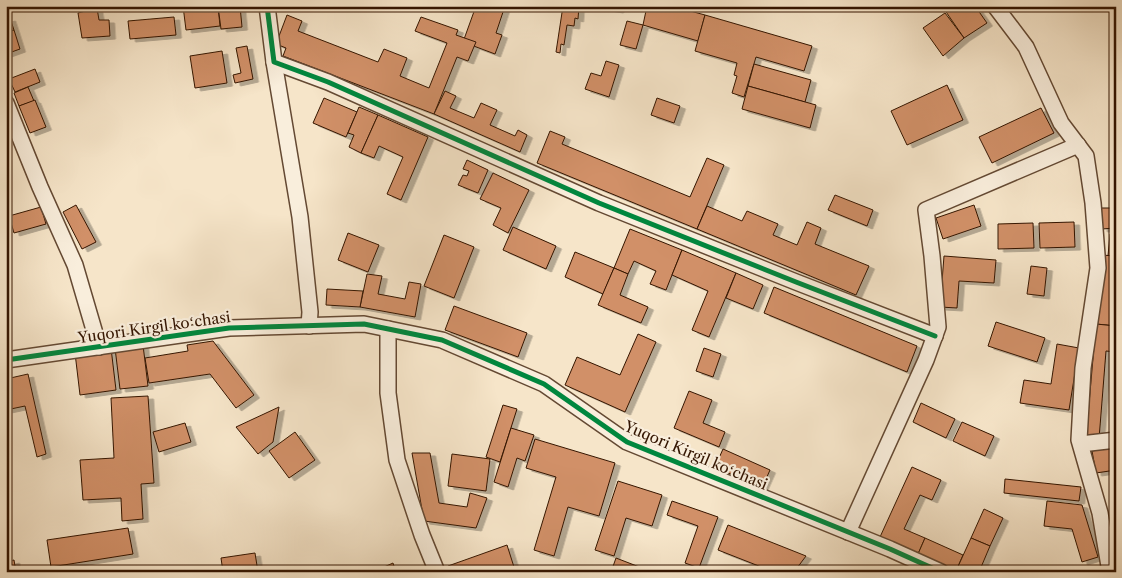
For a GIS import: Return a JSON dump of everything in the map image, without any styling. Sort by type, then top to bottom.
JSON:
[{"type":"street","points":[[267,6],[274,62],[300,217],[310,312],[309,326]]},
{"type":"street","points":[[995,6],[1026,47],[1061,123],[1086,156],[1093,202],[1098,268],[1083,368],[1079,440],[1100,512],[1110,572]]},
{"type":"street","points":[[274,62],[337,86],[599,203],[935,336]]},
{"type":"street","points":[[6,103],[75,265],[99,347]]},
{"type":"street","points":[[848,532],[922,369],[938,327],[926,210],[1078,145]]},
{"type":"street","name":"Yuqori Kirgil koʻchasi","points":[[6,360],[230,328],[364,324],[442,340],[544,384],[627,442],[941,572]]},
{"type":"street","points":[[388,329],[388,394],[397,460],[436,572]]},
{"type":"street","points":[[1080,444],[1116,440]]},
{"type":"building","points":[[183,6],[218,6],[220,26],[186,30]]},
{"type":"building","points":[[218,6],[240,6],[242,27],[221,29]]},
{"type":"building","points":[[476,6],[505,6],[496,33],[502,35],[495,54],[463,42]]},
{"type":"building","points":[[563,6],[579,6],[578,19],[575,18],[574,26],[567,25],[564,45],[561,44],[560,53],[556,52]]},
{"type":"building","points":[[592,6],[619,6],[618,10]]},
{"type":"building","points":[[647,6],[672,6],[705,15],[698,41],[643,25]]},
{"type":"building","points":[[942,6],[975,6],[987,23],[964,38]]},
{"type":"building","points":[[97,8],[99,20],[109,20],[110,36],[82,38],[78,13]]},
{"type":"building","points":[[945,13],[964,38],[943,56],[923,28]]},
{"type":"building","points":[[287,15],[302,21],[298,31],[378,62],[384,49],[407,58],[400,76],[429,88],[447,43],[415,31],[421,17],[458,30],[456,35],[476,42],[468,61],[457,57],[434,114],[283,56],[286,48],[276,44]]},
{"type":"building","points":[[705,15],[812,46],[804,71],[756,57],[744,97],[732,93],[737,76],[734,75],[737,63],[695,51]]},
{"type":"building","points":[[174,17],[176,35],[130,39],[128,21]]},
{"type":"building","points":[[10,18],[14,30],[6,33],[6,19]]},
{"type":"building","points":[[627,21],[643,25],[636,49],[620,45]]},
{"type":"building","points":[[14,30],[20,49],[6,54],[6,33]]},
{"type":"building","points":[[247,46],[253,79],[235,83],[233,75],[241,73],[236,48]]},
{"type":"building","points":[[222,51],[227,83],[195,88],[190,56]]},
{"type":"building","points":[[606,61],[619,65],[609,97],[585,89],[591,73],[601,76]]},
{"type":"building","points":[[754,64],[811,80],[805,102],[748,86]]},
{"type":"building","points":[[35,69],[40,82],[15,92],[9,79]]},
{"type":"building","points":[[947,85],[963,120],[907,145],[891,111]]},
{"type":"building","points":[[748,86],[816,105],[810,128],[742,109]]},
{"type":"building","points":[[28,87],[34,101],[19,106],[14,93]]},
{"type":"building","points":[[445,91],[456,96],[450,108],[474,118],[481,103],[497,110],[490,125],[515,136],[518,130],[527,135],[520,152],[434,114]]},
{"type":"building","points":[[324,98],[357,112],[346,137],[313,123]]},
{"type":"building","points":[[657,98],[680,106],[674,123],[651,115]]},
{"type":"building","points":[[35,100],[46,127],[30,133],[19,106]]},
{"type":"building","points":[[359,107],[378,115],[361,153],[349,147],[354,135],[348,133]]},
{"type":"building","points":[[1041,108],[1054,133],[992,163],[979,137]]},
{"type":"building","points":[[378,115],[428,137],[401,200],[387,194],[403,157],[379,146],[374,158],[361,153]]},
{"type":"building","points":[[550,131],[565,137],[562,144],[690,197],[707,158],[724,165],[697,229],[537,163]]},
{"type":"building","points":[[467,160],[488,170],[478,193],[458,185],[463,175],[467,176],[469,171],[463,169]]},
{"type":"building","points":[[493,173],[529,190],[508,233],[493,225],[501,208],[480,199]]},
{"type":"building","points":[[835,195],[873,210],[867,226],[828,210]]},
{"type":"building","points":[[76,205],[96,242],[82,249],[63,212]]},
{"type":"building","points":[[974,205],[981,226],[943,239],[936,218]]},
{"type":"building","points":[[707,206],[742,221],[747,211],[778,224],[773,235],[797,245],[807,222],[821,228],[815,244],[869,266],[856,295],[697,229]]},
{"type":"building","points":[[41,207],[46,224],[14,233],[9,216]]},
{"type":"building","points":[[1100,208],[1114,208],[1115,228],[1102,229]]},
{"type":"building","points":[[1074,222],[1075,247],[1040,248],[1039,223]]},
{"type":"building","points":[[1033,223],[1034,248],[998,249],[998,224]]},
{"type":"building","points":[[513,227],[556,246],[546,269],[503,250]]},
{"type":"building","points":[[630,229],[682,250],[666,290],[650,284],[656,271],[634,261],[628,274],[614,268]]},
{"type":"building","points":[[348,233],[379,245],[368,272],[338,260]]},
{"type":"building","points":[[1110,234],[1116,235],[1116,256],[1108,256]]},
{"type":"building","points":[[444,235],[474,247],[454,298],[424,286]]},
{"type":"building","points":[[682,250],[736,273],[709,337],[692,330],[708,291],[672,275]]},
{"type":"building","points":[[575,252],[614,268],[603,294],[565,277]]},
{"type":"building","points":[[1101,255],[1116,256],[1116,326],[1096,324]]},
{"type":"building","points":[[944,256],[996,260],[994,283],[959,281],[957,308],[940,307]]},
{"type":"building","points":[[1031,266],[1047,268],[1044,296],[1027,294]]},
{"type":"building","points":[[614,268],[628,274],[620,295],[648,307],[641,323],[598,305]]},
{"type":"building","points":[[736,273],[763,285],[753,309],[726,298]]},
{"type":"building","points":[[367,274],[382,276],[378,294],[405,299],[409,282],[421,284],[415,317],[360,307]]},
{"type":"building","points":[[774,287],[917,346],[907,372],[764,313]]},
{"type":"building","points":[[327,289],[363,291],[360,307],[326,305]]},
{"type":"building","points":[[454,306],[527,333],[518,357],[445,330]]},
{"type":"building","points":[[996,322],[1045,338],[1037,362],[988,346]]},
{"type":"building","points":[[1096,324],[1116,326],[1116,352],[1106,351],[1099,439],[1086,438]]},
{"type":"building","points":[[638,334],[656,342],[625,412],[565,385],[577,357],[620,375]]},
{"type":"building","points":[[213,341],[254,395],[236,408],[210,374],[149,383],[145,358],[188,351],[187,345]]},
{"type":"building","points":[[1057,344],[1079,348],[1069,410],[1020,403],[1024,380],[1051,384]]},
{"type":"building","points":[[143,345],[148,386],[120,389],[115,348]]},
{"type":"building","points":[[111,348],[116,390],[80,395],[75,353]]},
{"type":"building","points":[[704,348],[721,354],[713,377],[696,371]]},
{"type":"building","points":[[28,374],[46,454],[37,457],[25,406],[6,410],[6,379]]},
{"type":"building","points":[[689,391],[712,400],[703,423],[725,432],[719,447],[674,428]]},
{"type":"building","points":[[148,396],[154,483],[141,484],[143,519],[122,521],[121,498],[83,500],[80,460],[114,458],[111,398]]},
{"type":"building","points":[[921,403],[955,419],[946,438],[913,422]]},
{"type":"building","points":[[503,405],[517,409],[500,462],[486,457]]},
{"type":"building","points":[[279,407],[273,442],[258,454],[236,427]]},
{"type":"building","points":[[962,422],[994,436],[985,456],[953,441]]},
{"type":"building","points":[[185,423],[191,442],[159,452],[153,432]]},
{"type":"building","points":[[511,428],[534,435],[525,461],[517,458],[508,487],[494,482]]},
{"type":"building","points":[[295,432],[315,460],[289,478],[269,451]]},
{"type":"building","points":[[535,439],[615,463],[599,516],[568,507],[554,556],[534,550],[556,477],[526,468]]},
{"type":"building","points":[[1116,447],[1116,470],[1096,473],[1092,451]]},
{"type":"building","points":[[723,449],[770,470],[762,488],[715,467]]},
{"type":"building","points":[[412,453],[430,453],[439,503],[467,507],[470,493],[487,498],[476,528],[424,521]]},
{"type":"building","points":[[452,454],[490,459],[486,491],[448,486]]},
{"type":"building","points":[[912,467],[941,480],[932,500],[920,495],[904,529],[925,538],[918,554],[880,537]]},
{"type":"building","points":[[1005,479],[1081,487],[1079,501],[1004,493]]},
{"type":"building","points":[[618,481],[662,495],[652,526],[626,518],[614,556],[595,550]]},
{"type":"building","points":[[672,501],[718,517],[699,568],[685,563],[698,526],[667,515]]},
{"type":"building","points":[[1047,501],[1082,505],[1098,557],[1082,562],[1072,529],[1044,526]]},
{"type":"building","points":[[984,509],[1003,518],[990,546],[971,538]]},
{"type":"building","points":[[728,525],[806,556],[794,572],[774,572],[718,550]]},
{"type":"building","points":[[128,528],[133,554],[51,567],[47,540]]},
{"type":"building","points":[[925,538],[963,555],[956,571],[918,554]]},
{"type":"building","points":[[971,538],[990,546],[979,572],[958,572],[956,571]]},
{"type":"building","points":[[507,545],[514,567],[501,572],[450,572],[448,566]]},
{"type":"building","points":[[255,553],[258,572],[223,572],[221,558]]},
{"type":"building","points":[[616,558],[642,568],[640,572],[611,572]]},
{"type":"building","points":[[14,560],[16,572],[6,572],[6,562]]},
{"type":"building","points":[[393,563],[396,572],[375,571]]},
{"type":"cycle path","points":[[267,6],[274,62],[328,82],[599,203],[935,336]]},
{"type":"cycle path","points":[[6,360],[229,328],[364,324],[442,340],[544,384],[627,442],[890,549],[941,572]]}]
